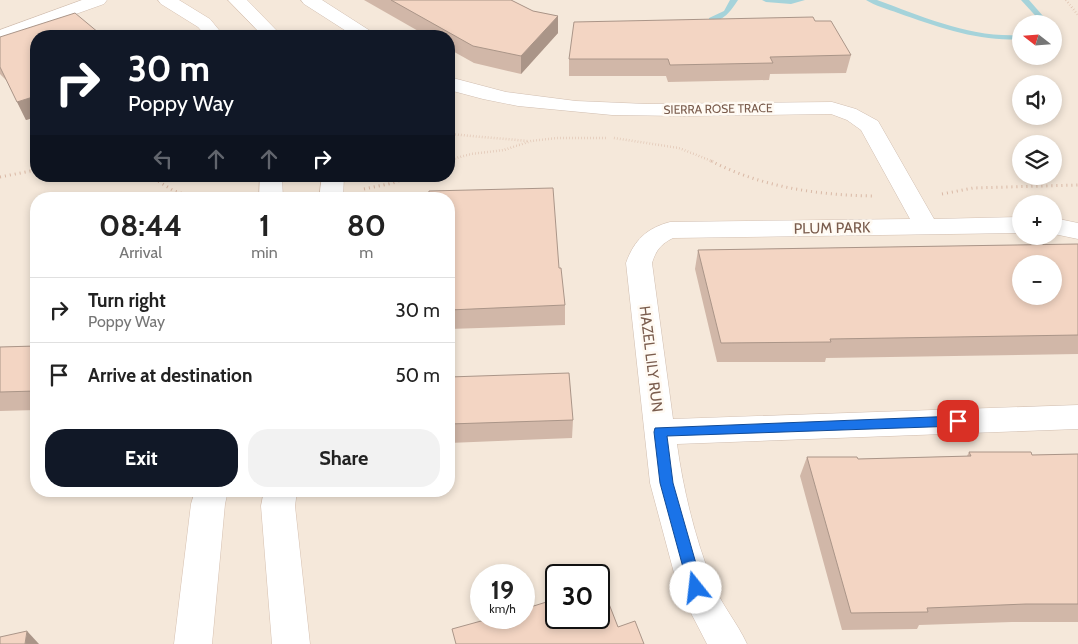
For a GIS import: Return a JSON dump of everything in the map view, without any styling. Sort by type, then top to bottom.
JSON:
[{"type":"street","points":[[0,36],[98,0]]},
{"type":"street","points":[[167,0],[204,23],[210,30]]},
{"type":"street","points":[[237,0],[267,30]]},
{"type":"street","points":[[310,0],[357,30]]},
{"type":"street","name":"SIERRA ROSE TRACE","points":[[455,85],[508,99],[610,110],[826,108],[838,110],[860,118],[870,126],[928,227]]},
{"type":"street","name":"PLUM PARK","points":[[646,243],[656,235],[670,230],[1012,226]]},
{"type":"street","points":[[1062,228],[1078,231]]},
{"type":"street","name":"HAZEL LILY RUN","points":[[646,243],[639,263],[666,483],[696,588],[728,644]]},
{"type":"street","points":[[660,432],[1078,417]]},
{"type":"street","points":[[193,644],[207,513],[211,497]]},
{"type":"street","points":[[280,497],[278,506],[291,644]]},
{"type":"path","points":[[1066,0],[1078,15]]},
{"type":"path","points":[[455,135],[531,141],[596,137],[645,142],[679,148],[751,179],[812,193],[841,196],[910,197],[952,194],[973,188],[1078,185]]},
{"type":"path","points":[[455,158],[471,154],[504,150],[531,141]]},
{"type":"path","points":[[0,177],[30,171]]},
{"type":"path","points":[[160,182],[177,192]]},
{"type":"path","points":[[332,189],[367,189],[396,182]]},
{"type":"shaded area","points":[[0,0],[1078,0],[1078,644],[0,644]]},
{"type":"building","points":[[391,0],[511,0],[533,11],[558,16],[521,56],[473,46],[455,36],[455,30],[444,30]]},
{"type":"building","points":[[75,13],[95,30],[30,30],[30,98],[17,102],[0,67],[0,37]]},
{"type":"building","points":[[813,17],[815,21],[831,21],[851,55],[770,57],[773,63],[670,65],[668,59],[569,59],[574,22]]},
{"type":"building","points":[[553,188],[559,268],[561,268],[565,305],[455,310],[455,192],[429,191]]},
{"type":"building","points":[[1078,244],[1078,335],[830,339],[831,342],[721,343],[698,250]]},
{"type":"building","points":[[30,346],[30,391],[0,392],[0,347]]},
{"type":"building","points":[[569,373],[573,420],[455,424],[455,377]]},
{"type":"building","points":[[969,452],[1031,452],[1032,455],[1078,454],[1078,604],[1026,604],[927,608],[928,612],[851,613],[807,457],[857,457],[858,459],[971,456]]},
{"type":"building","points":[[545,602],[545,629],[610,629],[610,606],[618,627],[635,621],[644,644],[456,644],[452,629],[470,624],[470,629],[535,629],[535,606]]},
{"type":"building","points":[[27,631],[25,644],[0,644],[0,637]]},
{"type":"waterway","points":[[712,20],[727,12],[734,0]]},
{"type":"waterway","points":[[766,0],[791,2],[801,0]]},
{"type":"waterway","points":[[870,0],[924,20],[965,32],[985,36],[1012,38]]},
{"type":"waterway","points":[[1025,0],[1039,15]]},
{"type":"route","points":[[696,588],[666,483],[660,432],[958,421]]}]
